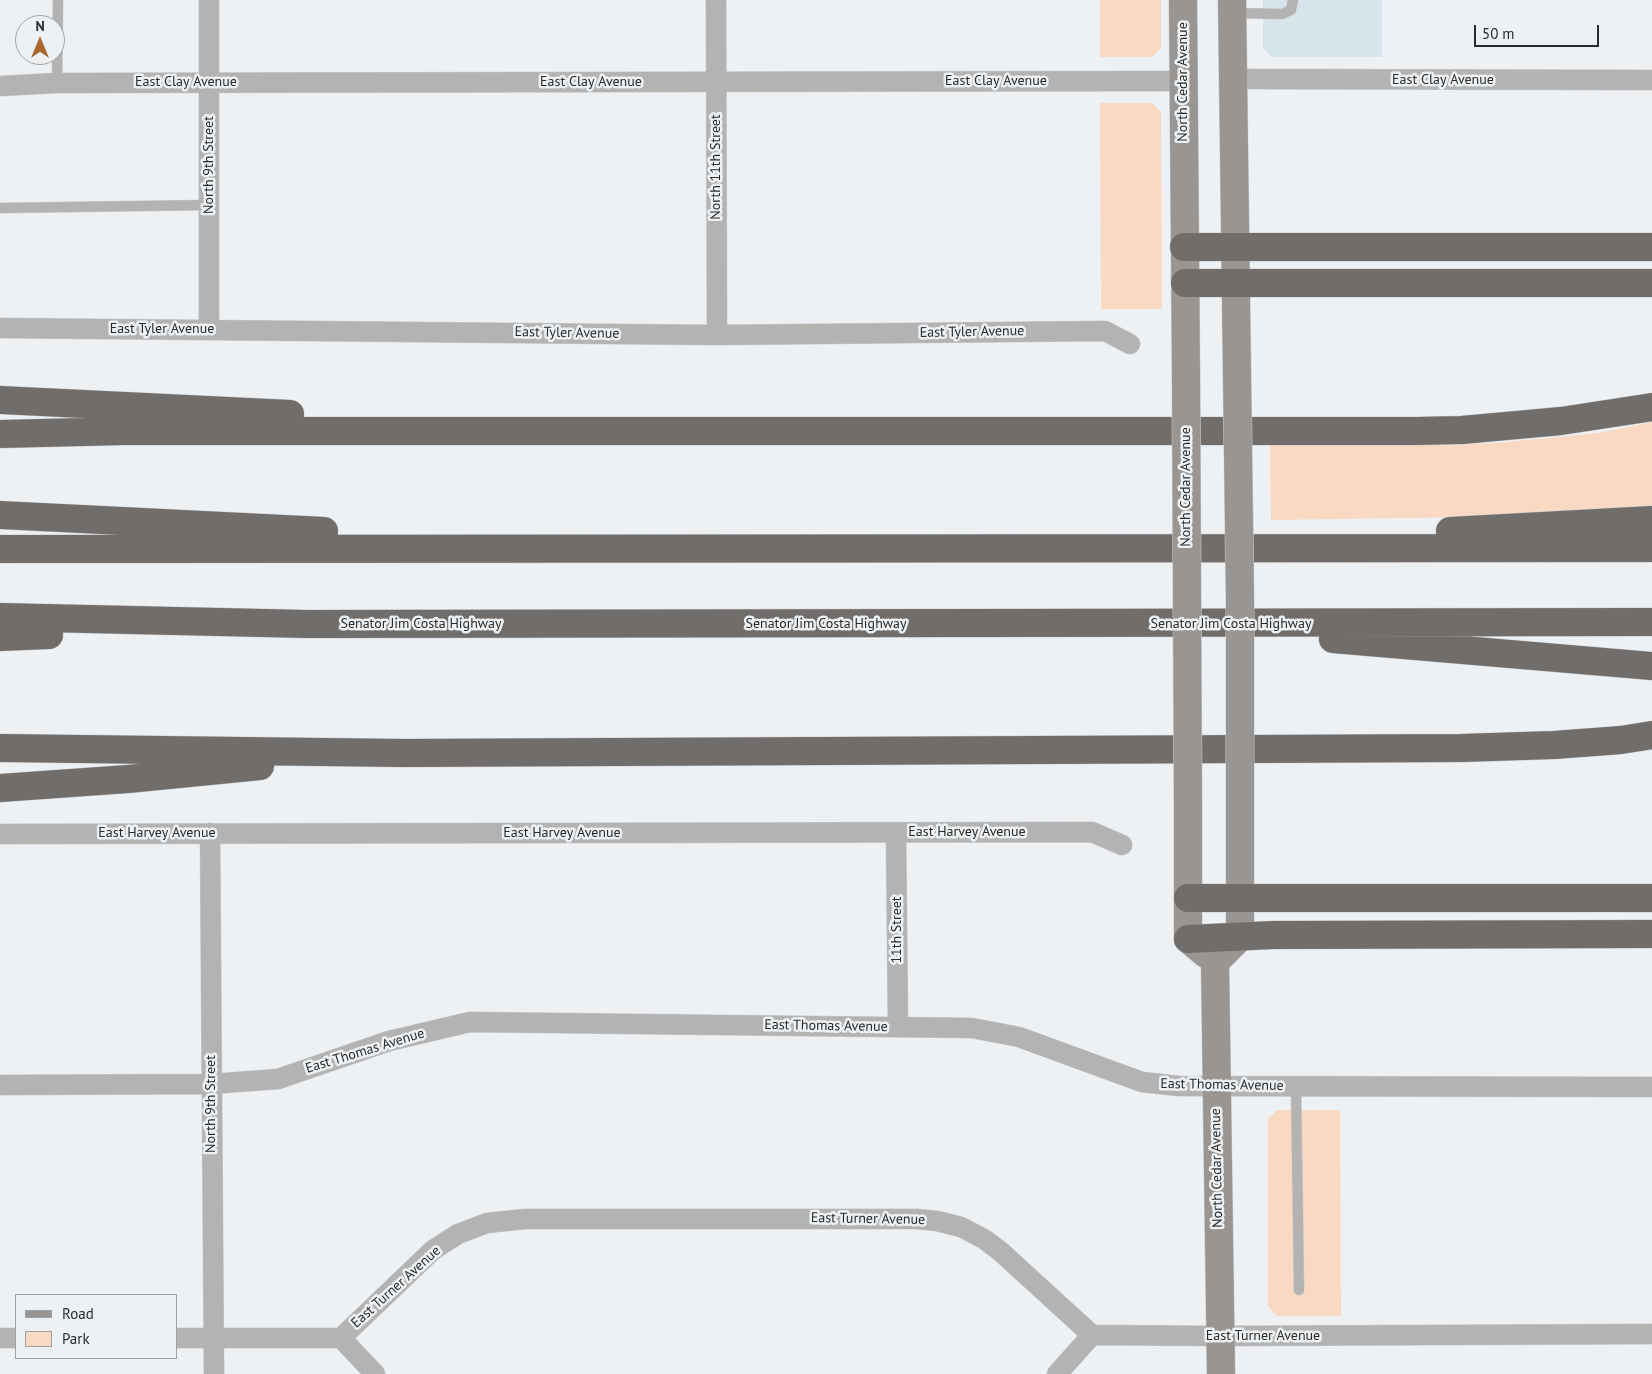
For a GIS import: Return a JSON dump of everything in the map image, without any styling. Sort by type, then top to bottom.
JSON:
[{"type":"highway","points":[[1184,247],[1652,247]]},
{"type":"highway","points":[[1185,283],[1652,283]]},
{"type":"highway","points":[[0,400],[646,432]]},
{"type":"highway","points":[[0,434],[116,431],[1453,430],[1561,422],[1652,406]]},
{"type":"highway","points":[[0,515],[646,548]]},
{"type":"highway","points":[[1151,548],[1652,520]]},
{"type":"highway","points":[[0,549],[1652,548]]},
{"type":"highway","name":"Senator Jim Costa Highway","points":[[0,617],[307,624],[1652,622]]},
{"type":"highway","points":[[0,637],[307,624]]},
{"type":"highway","points":[[1147,624],[1652,666]]},
{"type":"highway","points":[[0,748],[403,753],[1504,748],[1612,741],[1652,735]]},
{"type":"highway","points":[[0,788],[128,779],[403,753]]},
{"type":"highway","points":[[1188,898],[1652,898]]},
{"type":"highway","points":[[1188,939],[1273,935],[1652,934]]},
{"type":"main road","name":"North Cedar Avenue","points":[[1183,0],[1188,939]]},
{"type":"main road","points":[[1188,939],[1214,962],[1240,937],[1240,599],[1232,7]]},
{"type":"main road","name":"North Cedar Avenue","points":[[1214,962],[1221,1374]]},
{"type":"street","name":"North 9th Street","points":[[208,0],[209,329]]},
{"type":"street","name":"North 11th Street","points":[[716,0],[717,335]]},
{"type":"street","name":"East Clay Avenue","points":[[1234,79],[1652,80]]},
{"type":"street","name":"East Clay Avenue","points":[[0,86],[57,83],[209,82],[1183,81]]},
{"type":"street","name":"East Tyler Avenue","points":[[0,328],[717,335],[1105,331],[1130,344]]},
{"type":"street","name":"East Harvey Avenue","points":[[0,834],[1092,832],[1122,845]]},
{"type":"street","name":"North 9th Street","points":[[210,833],[214,1374]]},
{"type":"street","name":"11th Street","points":[[896,833],[898,1026]]},
{"type":"street","name":"East Thomas Avenue","points":[[0,1085],[211,1084],[278,1079],[389,1041],[470,1022],[972,1028],[1018,1037],[1142,1082],[1180,1086],[1652,1086]]},
{"type":"street","name":"East Turner Avenue","points":[[178,1338],[341,1338],[433,1250],[458,1234],[487,1223],[525,1219],[917,1219],[937,1221],[961,1227],[984,1239],[1000,1251],[1092,1335],[1652,1334]]},
{"type":"street","points":[[1056,1374],[1092,1335]]},
{"type":"street","points":[[0,1338],[15,1338]]},
{"type":"street","points":[[341,1338],[375,1374]]},
{"type":"lane","points":[[57,83],[58,0]]},
{"type":"lane","points":[[1232,7],[1282,14],[1291,10],[1293,0]]},
{"type":"lane","points":[[0,208],[209,205]]},
{"type":"lane","points":[[1296,1087],[1299,1290]]},
{"type":"shaded area","points":[[1263,0],[1382,0],[1382,57],[1272,57],[1263,48]]},
{"type":"green space","points":[[1100,0],[1161,0],[1161,48],[1152,57],[1100,57]]},
{"type":"green space","points":[[1100,103],[1152,103],[1161,112],[1162,309],[1101,309]]},
{"type":"green space","points":[[1652,422],[1652,505],[1542,516],[1271,520],[1270,445],[1497,443],[1598,433]]},
{"type":"green space","points":[[1277,1110],[1340,1110],[1341,1316],[1277,1316],[1268,1306],[1268,1119]]}]
